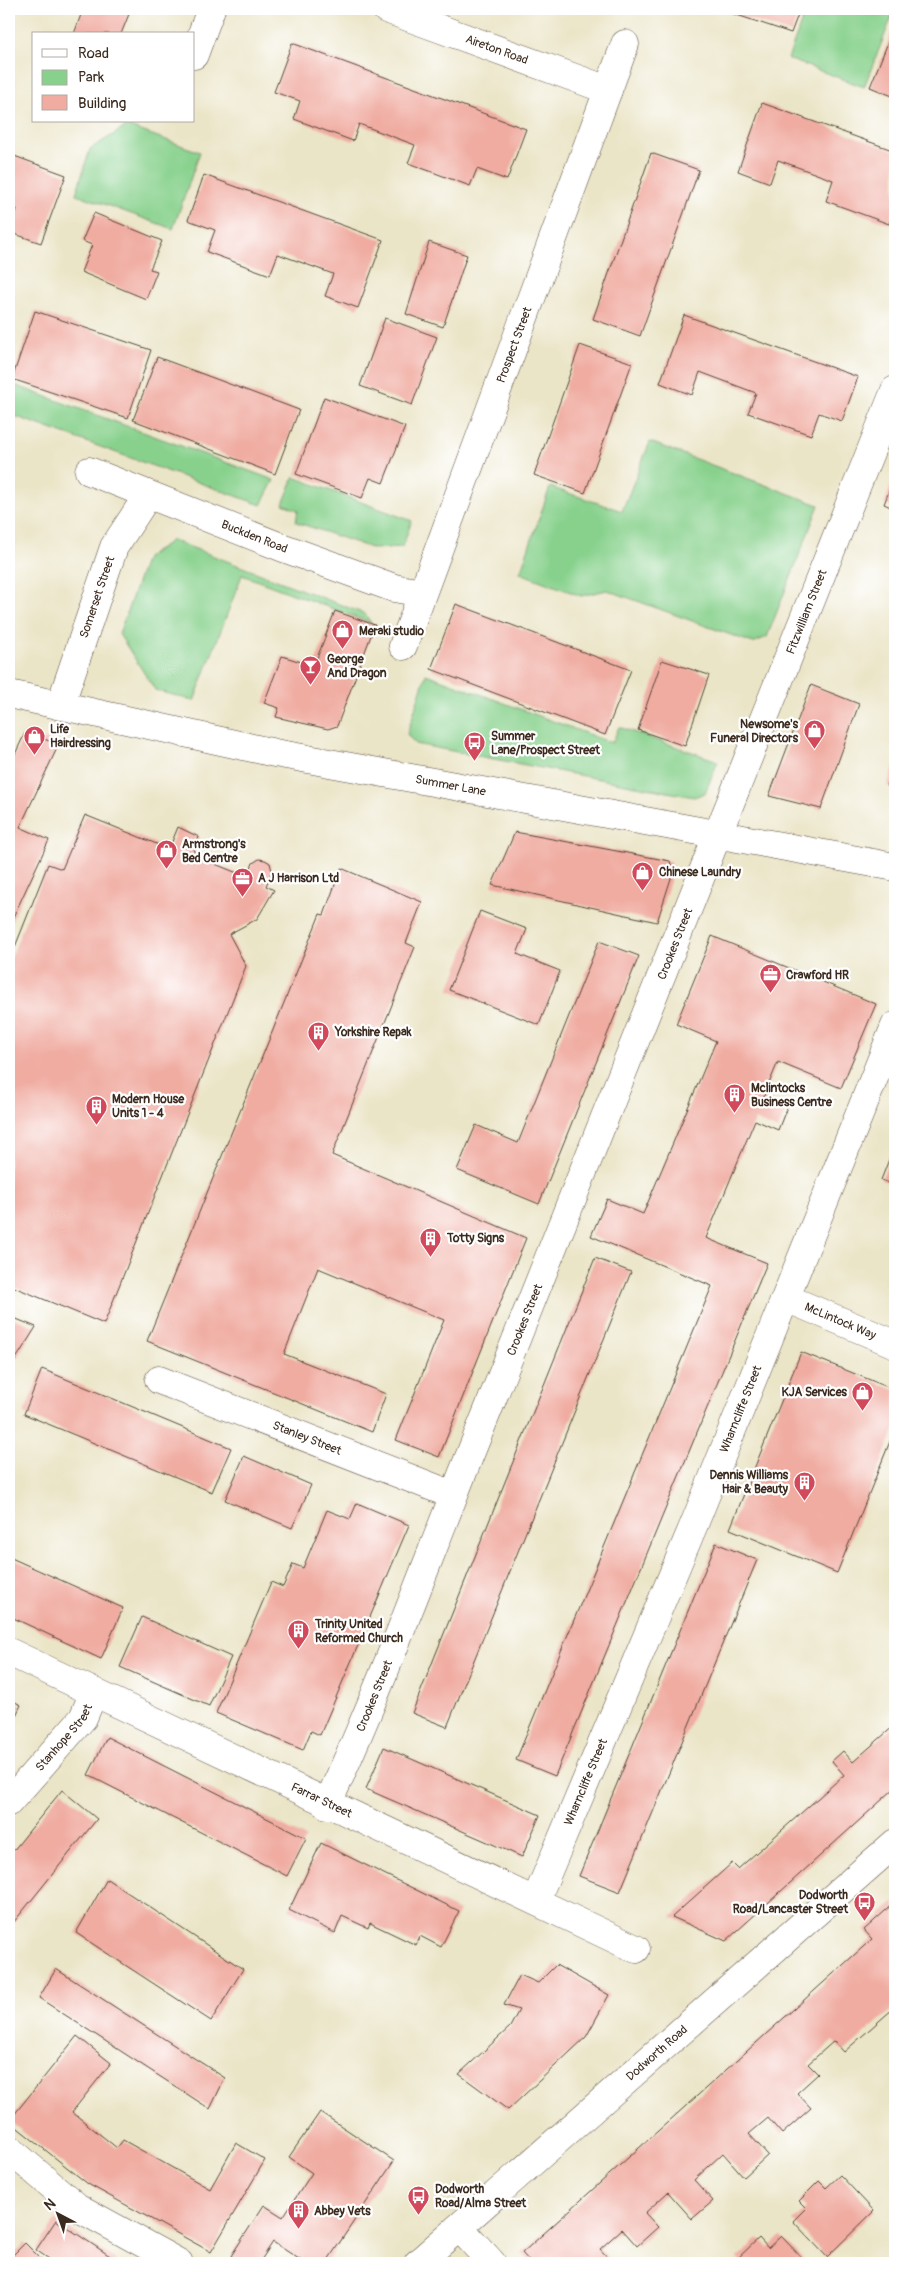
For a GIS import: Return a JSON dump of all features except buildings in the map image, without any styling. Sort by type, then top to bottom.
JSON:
[{"type":"main road","points":[[195,52],[211,9]]},
{"type":"main road","name":"Aireton Road","points":[[386,9],[608,90]]},
{"type":"main road","name":"Prospect Street","points":[[403,646],[457,504],[625,44]]},
{"type":"main road","name":"Fitzwilliam Street","points":[[718,834],[895,390]]},
{"type":"main road","name":"Buckden Road","points":[[89,471],[394,588],[422,593]]},
{"type":"main road","name":"Somerset Street","points":[[60,706],[114,547],[148,495]]},
{"type":"main road","name":"Summer Lane","points":[[9,694],[275,754],[895,867]]},
{"type":"main road","name":"Crookes Street","points":[[327,1805],[400,1634],[453,1495],[570,1208],[718,834]]},
{"type":"main road","name":"Wharncliffe Street","points":[[536,1900],[696,1522],[895,1026]]},
{"type":"main road","name":"McLintock Way","points":[[786,1298],[895,1344]]},
{"type":"main road","name":"Stanley Street","points":[[160,1380],[453,1495]]},
{"type":"main road","name":"Farrar Street","points":[[9,1652],[327,1805],[536,1900],[636,1949]]},
{"type":"main road","name":"Stanhope Street","points":[[9,1802],[83,1718],[94,1692]]},
{"type":"main road","name":"Dodworth Road","points":[[418,2263],[895,1843]]},
{"type":"main road","points":[[9,2149],[77,2206],[179,2263]]},
{"type":"main road","points":[[459,2227],[492,2263]]},
{"type":"green space","points":[[806,9],[895,9],[864,87],[788,59]]},
{"type":"green space","points":[[127,126],[200,152],[173,229],[76,194],[90,149]]},
{"type":"green space","points":[[9,383],[274,480],[261,505],[9,414]]},
{"type":"green space","points":[[650,442],[819,505],[767,637],[753,643],[607,590],[581,596],[520,573],[550,487],[622,511]]},
{"type":"green space","points":[[294,477],[412,521],[402,547],[374,549],[296,522],[298,510],[283,504]]},
{"type":"green space","points":[[172,540],[365,614],[371,623],[242,575],[194,701],[155,690],[119,634],[146,558]]},
{"type":"green space","points":[[426,674],[612,743],[619,727],[718,761],[705,793],[694,797],[415,744],[407,734]]},
{"type":"place","name":"Meraki studio","points":[[343,650]]},
{"type":"place","name":"George And Dragon","points":[[311,685]]},
{"type":"place","name":"Newsome's Funeral Directors","points":[[814,750]]},
{"type":"place","name":"Life Hairdressing","points":[[34,755]]},
{"type":"place","name":"Summer Lane/Prospect Street","points":[[475,762]]},
{"type":"place","name":"Armstrong's Bed Centre","points":[[166,870]]},
{"type":"place","name":"Chinese Laundry","points":[[643,891]]},
{"type":"place","name":"A J Harrison Ltd","points":[[242,897]]},
{"type":"place","name":"Crawford HR","points":[[770,994]]},
{"type":"place","name":"Yorkshire Repak","points":[[319,1051]]},
{"type":"place","name":"Mclintocks Business Centre","points":[[735,1114]]},
{"type":"place","name":"Modern House Units 1 - 4","points":[[96,1125]]},
{"type":"place","name":"Totty Signs","points":[[431,1257]]},
{"type":"place","name":"KJA Services","points":[[863,1411]]},
{"type":"place","name":"Dennis Williams Hair & Beauty","points":[[804,1501]]},
{"type":"place","name":"Trinity United Reformed Church","points":[[299,1650]]},
{"type":"place","name":"Dodworth Road/Lancaster Street","points":[[864,1921]]},
{"type":"place","name":"Dodworth Road/Alma Street","points":[[419,2215]]},
{"type":"place","name":"Abbey Vets","points":[[298,2230]]}]
